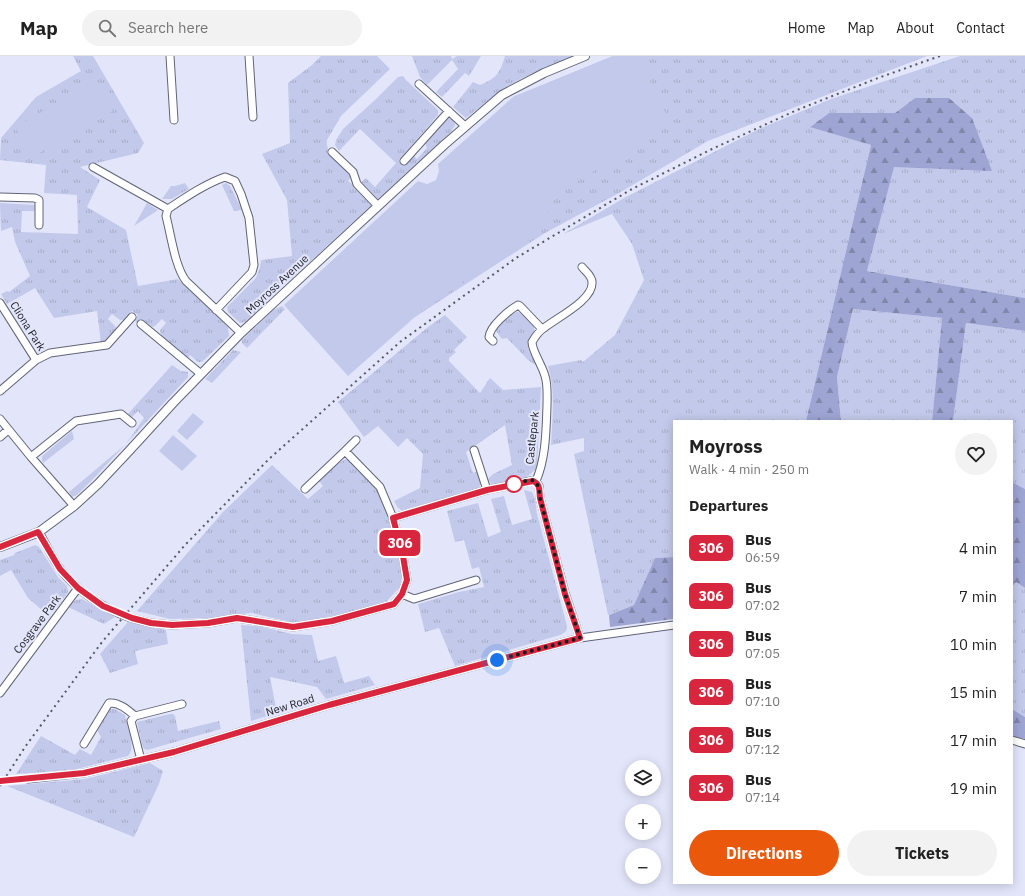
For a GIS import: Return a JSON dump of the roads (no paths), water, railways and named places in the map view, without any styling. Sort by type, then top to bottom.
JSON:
[{"type":"street","points":[[170,56],[174,120]]},
{"type":"street","points":[[249,56],[253,117]]},
{"type":"street","name":"Moyross Avenue","points":[[0,547],[38,532],[74,506],[98,484],[241,333],[465,126],[502,95],[544,73],[585,56]]},
{"type":"street","points":[[419,84],[465,126]]},
{"type":"street","points":[[404,161],[449,111]]},
{"type":"street","points":[[332,152],[353,172],[357,184],[378,206]]},
{"type":"street","points":[[93,167],[168,209]]},
{"type":"street","points":[[216,310],[252,272],[254,265],[250,218],[235,181],[225,177],[191,194],[168,209],[166,216],[180,272],[186,281],[216,310],[241,333]]},
{"type":"street","points":[[0,197],[35,198],[39,200],[39,224]]},
{"type":"street","name":"Castlepark","points":[[580,638],[565,594],[540,498],[539,486],[536,481],[540,472],[545,441],[547,388],[546,377],[542,364],[532,348],[532,342],[542,329],[579,303],[590,293],[592,282],[591,278],[582,268]]},
{"type":"street","name":"Cliona Park","points":[[0,303],[36,360]]},
{"type":"street","points":[[493,341],[489,337],[491,328],[518,305],[542,329]]},
{"type":"street","name":"Cliona Park","points":[[0,391],[36,360],[50,353],[107,346],[132,317]]},
{"type":"street","points":[[141,324],[202,374]]},
{"type":"street","points":[[31,458],[76,421],[120,414],[132,423]]},
{"type":"street","points":[[0,419],[31,458],[74,506]]},
{"type":"street","points":[[0,437],[8,430]]},
{"type":"street","points":[[305,489],[356,440]]},
{"type":"street","points":[[38,532],[60,569],[78,588],[103,606],[132,618],[151,623],[172,625],[208,623],[237,618],[293,627],[332,621],[394,604],[402,594],[407,580],[403,556],[393,518],[380,487],[345,450]]},
{"type":"street","points":[[474,450],[487,490]]},
{"type":"street","points":[[393,518],[487,490],[536,481]]},
{"type":"street","points":[[402,594],[414,599],[476,580]]},
{"type":"street","name":"Cosgrave Park","points":[[1,691],[78,588]]},
{"type":"street","name":"New Road","points":[[28,779],[84,773],[174,752],[329,705],[580,638],[673,625]]},
{"type":"street","points":[[84,744],[109,703],[113,703],[126,709],[135,716]]},
{"type":"street","points":[[141,760],[131,721],[135,716],[182,704]]},
{"type":"street","points":[[1013,740],[1025,744]]},
{"type":"railway","points":[[0,786],[25,747],[102,642],[185,545],[269,459],[400,342],[516,258],[632,189],[712,149],[797,110],[878,78],[940,56]]}]
